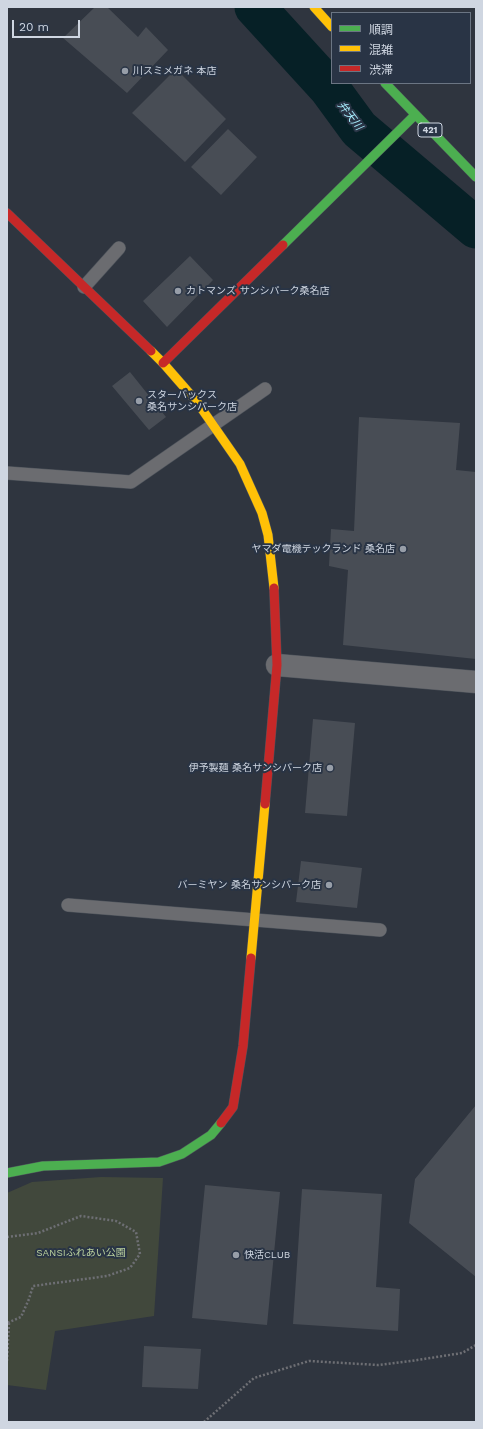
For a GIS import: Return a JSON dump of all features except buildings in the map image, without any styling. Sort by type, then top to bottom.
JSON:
[{"type":"main road","points":[[314,7],[331,26]]},
{"type":"main road","name":"421","points":[[386,84],[476,177]]},
{"type":"main road","points":[[162,363],[415,115]]},
{"type":"main road","points":[[7,213],[162,363],[197,402],[240,464],[262,513],[268,535],[274,579],[277,665],[243,1046],[234,1107],[211,1135],[182,1154],[159,1162],[43,1166],[7,1173]]},
{"type":"street","points":[[277,665],[476,682]]},
{"type":"lane","points":[[84,287],[119,248]]},
{"type":"lane","points":[[7,473],[131,482],[214,426],[265,389]]},
{"type":"lane","points":[[68,906],[380,930]]},
{"type":"path","points":[[7,1237],[38,1233],[82,1216],[116,1220],[136,1232],[140,1254],[130,1268],[107,1276],[33,1286],[29,1300],[21,1317],[8,1323],[7,1360]]},
{"type":"path","points":[[204,1422],[254,1378],[309,1362],[378,1365],[411,1362],[462,1353],[476,1345]]},
{"type":"green space","name":"SANSIふれあい公園","points":[[101,1177],[163,1178],[154,1316],[55,1331],[46,1390],[7,1385],[7,1193],[32,1182]]},
{"type":"waterway","name":"弁天川","points":[[255,7],[329,88],[359,129],[476,228]]},
{"type":"traffic: fast","points":[[386,84],[476,177]]},
{"type":"traffic: fast","points":[[283,245],[415,115]]},
{"type":"traffic: fast","points":[[7,1173],[43,1166],[159,1162],[182,1154],[211,1135],[221,1123]]},
{"type":"traffic: slow","points":[[314,7],[331,26]]},
{"type":"traffic: slow","points":[[151,351],[197,402],[240,464],[262,513],[268,535],[274,588]]},
{"type":"traffic: slow","points":[[251,958],[265,804]]},
{"type":"traffic: jam","points":[[7,213],[151,351]]},
{"type":"traffic: jam","points":[[163,363],[283,245]]},
{"type":"traffic: jam","points":[[265,804],[277,665],[274,588]]},
{"type":"traffic: jam","points":[[221,1123],[233,1107],[243,1046],[251,958]]},
{"type":"place","name":"川スミメガネ 本店","points":[[125,71]]},
{"type":"place","name":"カトマンズ サンシパーク桑名店","points":[[178,291]]},
{"type":"place","name":"スターバックス 桑名サンシパーク店","points":[[139,401]]},
{"type":"place","name":"ヤマダ電機テックランド 桑名店","points":[[403,549]]},
{"type":"place","name":"伊予製麺 桑名サンシパーク店","points":[[330,768]]},
{"type":"place","name":"バーミヤン 桑名サンシパーク店","points":[[329,885]]},
{"type":"place","name":"快活CLUB","points":[[236,1255]]}]
